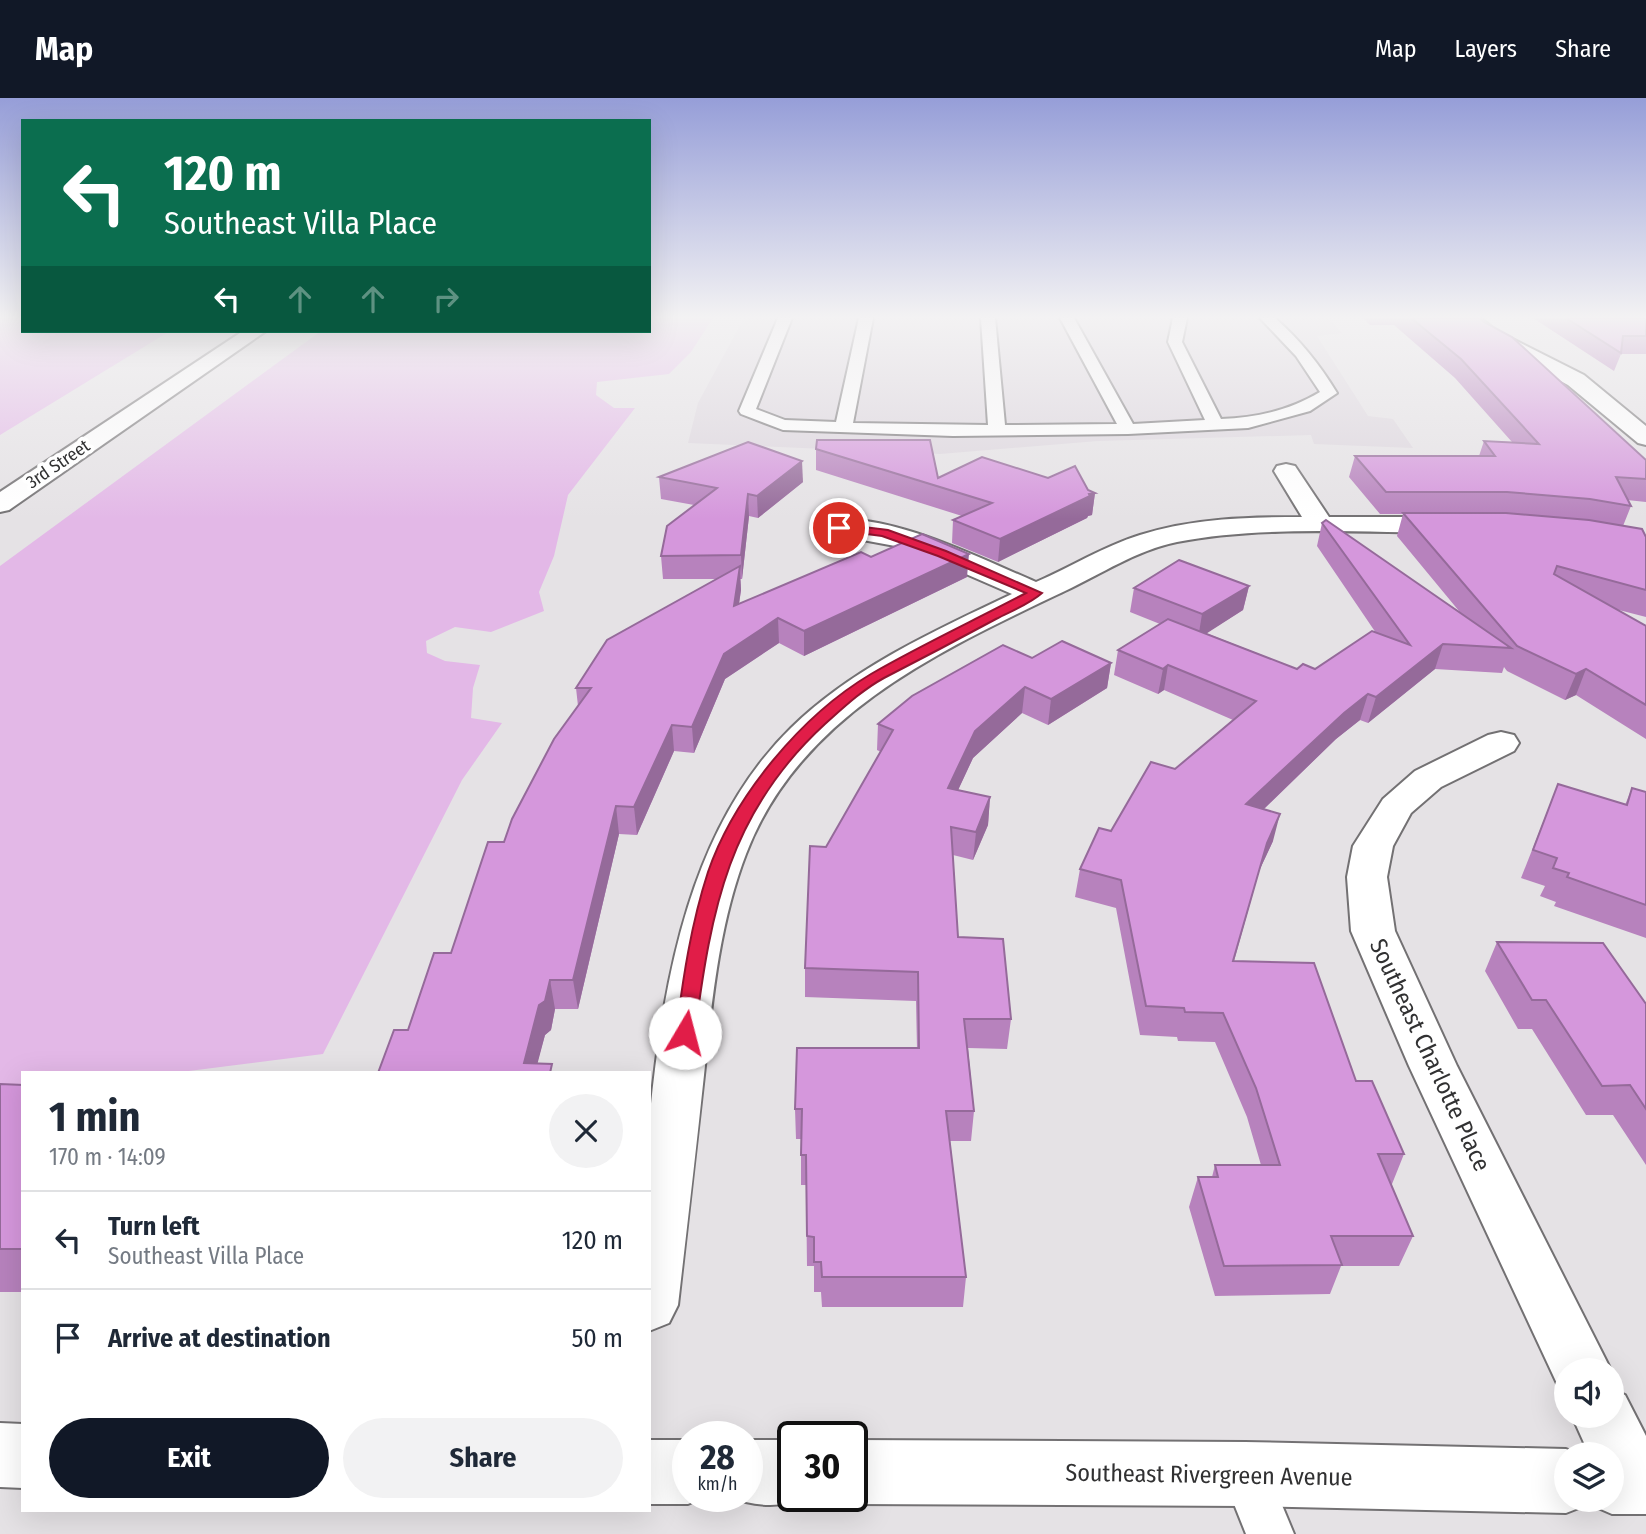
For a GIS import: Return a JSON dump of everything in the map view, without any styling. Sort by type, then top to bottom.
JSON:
[{"type":"main road","name":"3rd Street","points":[[0,504],[176,385]]},
{"type":"main road","points":[[1582,385],[1646,438]]},
{"type":"main road","points":[[1286,471],[1320,524]]},
{"type":"main road","points":[[651,1290],[696,951],[717,870],[738,823],[771,773],[802,737],[874,678],[1036,593],[1130,548],[1182,533],[1244,525],[1485,525]]},
{"type":"main road","points":[[839,528],[884,533],[942,553],[1036,593]]},
{"type":"main road","name":"Southeast Charlotte Place","points":[[1501,743],[1428,779],[1396,807],[1373,846],[1367,877],[1373,931],[1433,1066],[1575,1358]]},
{"type":"main road","points":[[1608,1428],[1631,1482]]},
{"type":"main road","points":[[0,1455],[21,1456]]},
{"type":"main road","points":[[651,1472],[672,1472]]},
{"type":"main road","name":"Southeast Rivergreen Avenue","points":[[868,1472],[1245,1474],[1554,1481]]},
{"type":"lane","points":[[758,385],[747,411],[783,425],[997,430],[1128,429],[1248,423],[1304,408],[1329,393],[1324,385]]},
{"type":"lane","points":[[843,428],[852,385]]},
{"type":"lane","points":[[993,385],[997,430]]},
{"type":"lane","points":[[1104,385],[1128,429]]},
{"type":"lane","points":[[1195,385],[1216,425]]},
{"type":"lane","points":[[1245,1474],[1269,1534]]},
{"type":"shaded area","points":[[0,385],[82,385],[0,435]]},
{"type":"shaded area","points":[[247,385],[597,385],[596,395],[614,408],[635,408],[568,495],[554,556],[539,592],[544,611],[491,632],[455,627],[426,641],[427,653],[445,661],[480,665],[473,688],[471,718],[502,723],[462,780],[323,1054],[189,1071],[21,1071],[21,1091],[0,1094],[0,566]]},
{"type":"shaded area","points":[[708,385],[1348,385],[1368,416],[1393,419],[1413,448],[1314,444],[1311,435],[1098,441],[940,454],[688,443],[698,403]]},
{"type":"building","points":[[1485,385],[1564,385],[1646,460],[1646,479],[1616,477],[1631,506],[1590,499],[1507,492],[1386,492],[1355,456],[1495,456],[1484,441],[1539,444]]},
{"type":"building","points":[[817,440],[930,440],[938,478],[982,457],[1048,478],[1075,466],[1088,490],[1095,493],[1000,539],[953,520],[992,503],[816,449]]},
{"type":"building","points":[[748,442],[802,461],[757,496],[748,494],[741,555],[661,556],[667,526],[717,488],[659,477]]},
{"type":"building","points":[[1403,513],[1506,513],[1589,520],[1642,529],[1646,537],[1646,590],[1557,566],[1554,574],[1646,626],[1646,705],[1586,669],[1576,674],[1517,646]]},
{"type":"building","points":[[1326,520],[1511,648],[1443,644],[1376,697],[1368,694],[1344,713],[1246,804],[1280,814],[1267,843],[1233,961],[1314,963],[1356,1081],[1372,1081],[1404,1154],[1378,1154],[1413,1236],[1331,1236],[1342,1265],[1224,1266],[1198,1177],[1218,1177],[1215,1165],[1280,1165],[1256,1088],[1223,1013],[1185,1012],[1184,1008],[1146,1006],[1121,880],[1080,869],[1099,828],[1111,831],[1151,762],[1175,769],[1256,701],[1168,665],[1163,669],[1118,650],[1168,619],[1297,669],[1303,664],[1315,669],[1372,631],[1410,645],[1322,523]]},
{"type":"building","points":[[922,534],[969,554],[804,631],[778,618],[724,654],[692,727],[672,725],[634,807],[616,806],[573,980],[550,980],[545,1001],[539,1005],[524,1063],[552,1064],[550,1071],[379,1071],[394,1030],[408,1030],[434,953],[451,953],[488,842],[504,842],[512,819],[554,739],[591,688],[576,688],[607,640],[740,566],[734,606],[861,552],[871,557]]},
{"type":"building","points":[[1179,560],[1249,586],[1202,614],[1134,588]]},
{"type":"building","points":[[1062,641],[1111,663],[1051,699],[1025,687],[975,731],[948,788],[990,797],[976,832],[951,827],[958,937],[1003,939],[1011,1019],[964,1019],[974,1111],[946,1111],[966,1277],[822,1277],[821,1262],[814,1262],[814,1237],[807,1236],[806,1155],[801,1155],[802,1109],[795,1109],[797,1048],[919,1048],[918,972],[805,968],[810,846],[826,847],[893,730],[878,724],[912,696],[1003,645],[1032,658]]},
{"type":"building","points":[[1558,784],[1627,805],[1632,788],[1646,792],[1646,905],[1567,877],[1569,873],[1553,868],[1557,858],[1533,850]]},
{"type":"building","points":[[1497,942],[1603,943],[1646,1004],[1646,1109],[1630,1085],[1602,1086],[1546,1000],[1532,1000]]},
{"type":"building","points":[[0,1084],[21,1085],[21,1249],[0,1249]]},
{"type":"route","points":[[685,1033],[696,951],[717,870],[738,823],[771,773],[802,737],[874,678],[1036,593],[942,553],[884,533],[839,528]]}]
